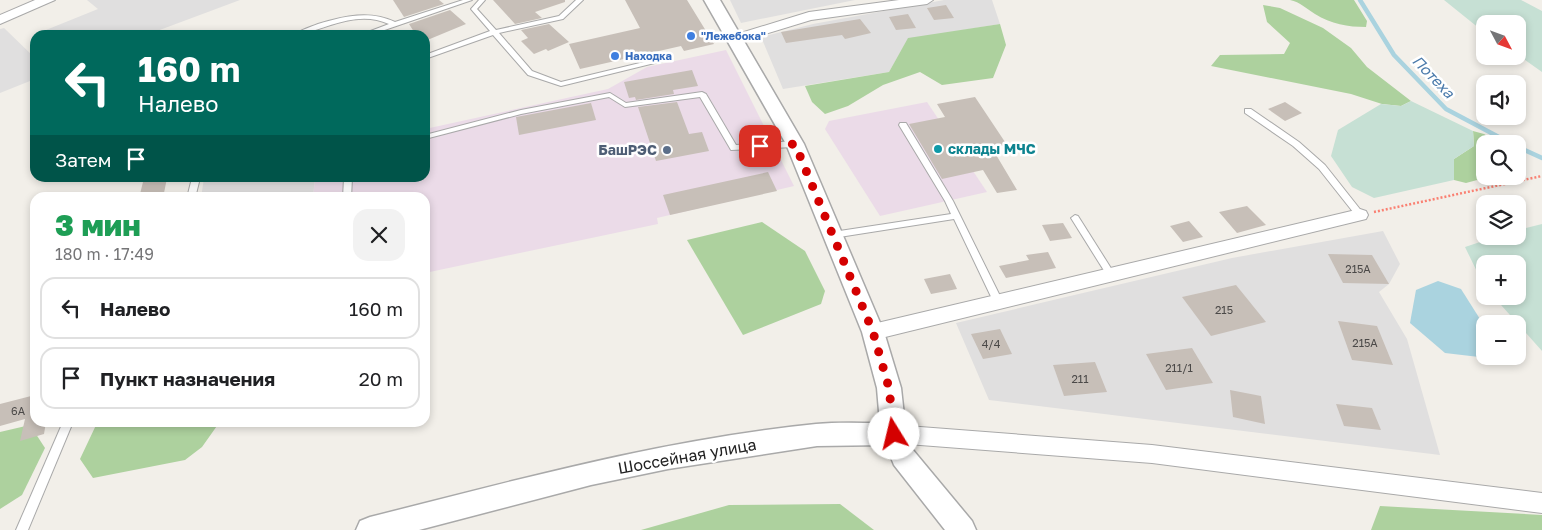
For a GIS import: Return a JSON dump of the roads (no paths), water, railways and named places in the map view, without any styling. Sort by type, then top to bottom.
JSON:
[{"type":"street","points":[[0,20],[29,6],[49,0]]},
{"type":"street","points":[[712,0],[795,144],[833,234],[873,332],[889,388],[894,434],[903,457],[962,530]]},
{"type":"street","points":[[736,39],[809,16],[927,0]]},
{"type":"street","points":[[873,332],[1360,215]]},
{"type":"street","points":[[894,434],[1152,454],[1542,503]]},
{"type":"street","name":"Шоссейная улица","points":[[370,530],[591,473],[668,457],[817,435],[894,434]]},
{"type":"lane","points":[[379,30],[469,0]]},
{"type":"lane","points":[[482,0],[474,9],[530,73],[561,84],[668,58]]},
{"type":"lane","points":[[430,56],[494,32],[561,18],[580,0]]},
{"type":"lane","points":[[311,30],[327,24],[368,15],[385,18],[395,25]]},
{"type":"lane","points":[[430,136],[521,112],[610,95],[625,105],[702,94],[734,148],[795,144]]},
{"type":"lane","points":[[1248,111],[1296,144],[1322,167],[1360,215]]},
{"type":"lane","points":[[903,126],[957,216],[998,302]]},
{"type":"lane","points":[[833,234],[957,216]]},
{"type":"lane","points":[[1076,218],[1111,275]]},
{"type":"lane","points":[[22,530],[66,427]]},
{"type":"water","points":[[1438,281],[1461,289],[1477,315],[1476,357],[1445,353],[1410,323],[1416,290]]},
{"type":"waterway","name":"Потеха","points":[[1360,0],[1394,55],[1446,109],[1495,135]]},
{"type":"waterway","name":"Потеха","points":[[1526,151],[1542,158]]},
{"type":"place","name":"\"Лежебока\"","points":[[691,36]]},
{"type":"place","name":"Находка","points":[[615,56]]},
{"type":"place","name":"склады МЧС","points":[[938,149]]},
{"type":"place","name":"БашРЭС","points":[[667,150]]}]
